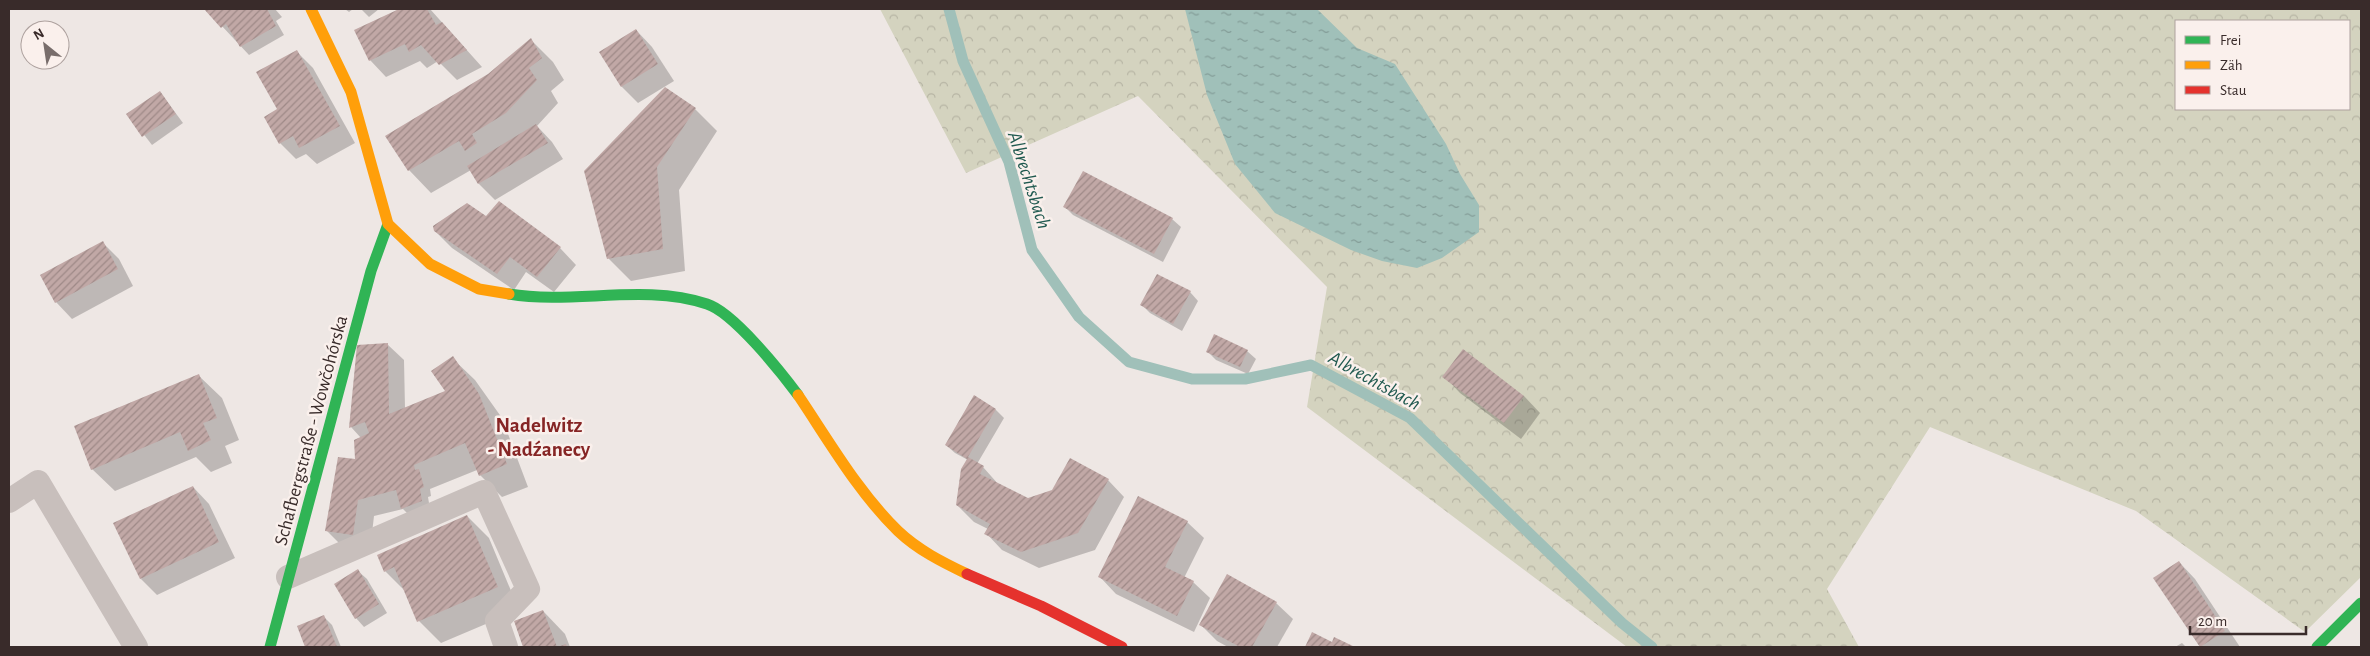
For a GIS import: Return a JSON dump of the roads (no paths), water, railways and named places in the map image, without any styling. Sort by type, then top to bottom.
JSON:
[{"type":"street","points":[[311,9],[352,92],[388,224],[430,264],[479,289],[537,299],[658,295],[708,304],[738,326],[781,370],[868,497],[899,532],[930,556],[986,584],[1042,606],[1122,647]]},
{"type":"street","name":"Schafbergstraße - Wowčohórska","points":[[270,647],[371,271],[388,224]]},
{"type":"street","points":[[2320,644],[2361,603]]},
{"type":"lane","points":[[9,501],[38,482],[136,647]]},
{"type":"lane","points":[[288,578],[484,492],[528,589],[496,621],[506,647]]},
{"type":"water","points":[[1185,9],[1317,9],[1357,48],[1395,64],[1446,144],[1460,174],[1479,205],[1479,232],[1442,258],[1417,268],[1382,261],[1351,250],[1275,213],[1235,164],[1207,95]]},
{"type":"waterway","name":"Albrechtsbach","points":[[949,9],[963,61],[1009,162],[1032,250],[1079,317],[1129,362],[1192,379],[1245,379],[1311,365],[1410,418],[1622,623],[1652,647]]},
{"type":"district","name":"Nadelwitz - Nadźanecy","points":[[539,437]]}]
